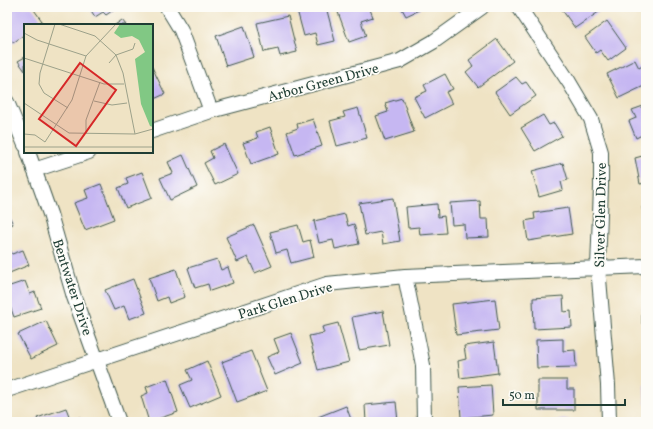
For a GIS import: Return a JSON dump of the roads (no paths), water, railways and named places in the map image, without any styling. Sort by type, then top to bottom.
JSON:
[{"type":"street","points":[[167,7],[181,30],[211,112]]},
{"type":"street","name":"Arbor Green Drive","points":[[153,131],[211,112],[400,61],[433,42],[482,7]]},
{"type":"street","name":"Silver Glen Drive","points":[[519,7],[569,82],[591,119],[601,152],[602,187],[598,268],[608,385],[609,422]]},
{"type":"street","points":[[7,102],[24,142]]},
{"type":"street","name":"Bentwater Drive","points":[[28,153],[50,214],[74,297],[120,422]]},
{"type":"street","points":[[34,170],[86,153]]},
{"type":"street","name":"Park Glen Drive","points":[[7,390],[328,284],[405,276],[646,266]]},
{"type":"street","points":[[405,276],[423,365],[424,422]]}]
